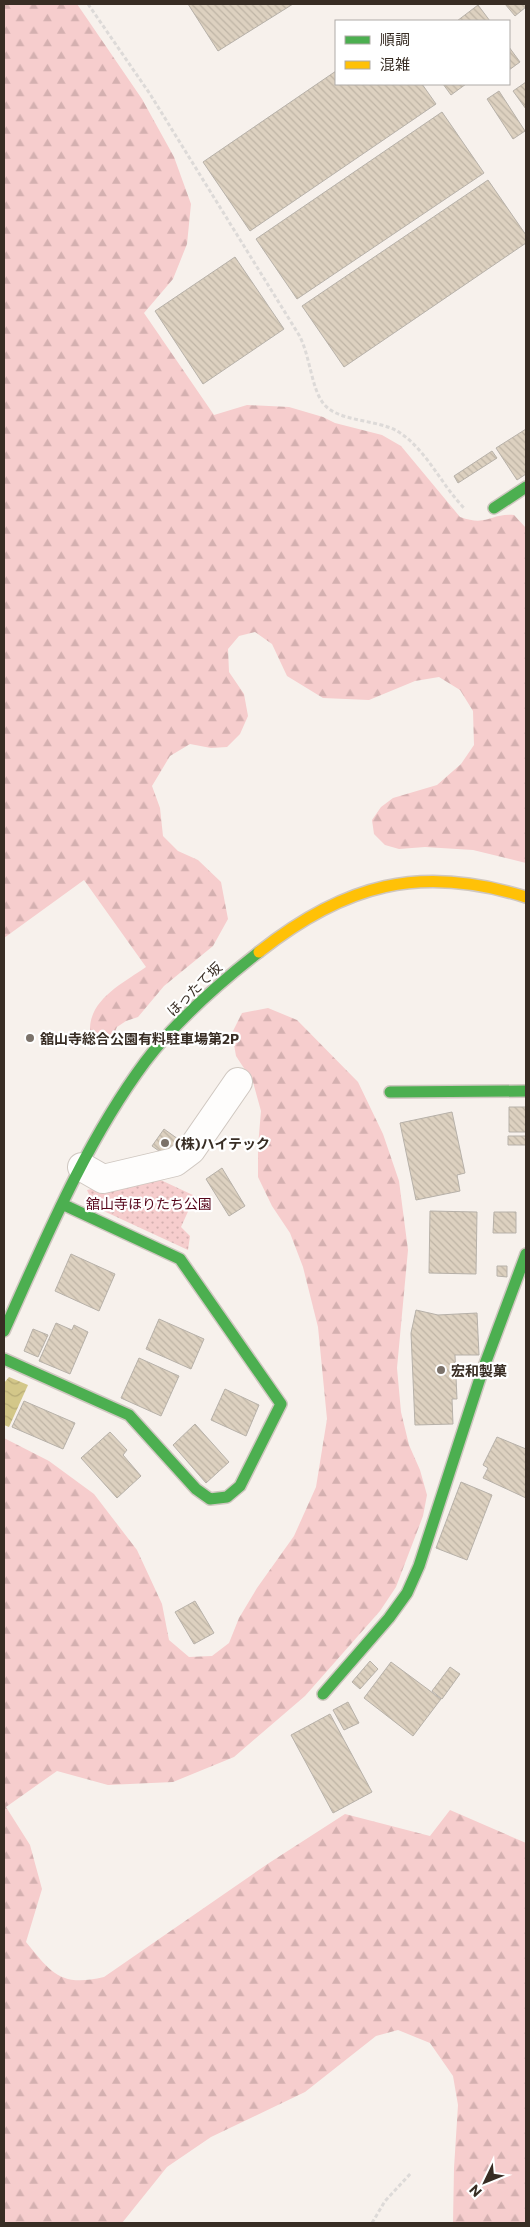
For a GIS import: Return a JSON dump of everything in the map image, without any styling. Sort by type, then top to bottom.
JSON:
[{"type":"street","points":[[494,508],[526,487]]},
{"type":"street","name":"ほったて坂","points":[[4,1330],[62,1204],[122,1096],[160,1043],[228,976],[304,920],[338,901],[380,887],[427,880],[468,882],[526,897]]},
{"type":"street","points":[[82,1167],[104,1179],[175,1162],[191,1150],[238,1082]]},
{"type":"street","points":[[390,1092],[526,1092]]},
{"type":"street","points":[[4,1359],[129,1415],[196,1489],[210,1499],[227,1497],[240,1486],[281,1404],[180,1259],[62,1204]]},
{"type":"street","points":[[322,1694],[389,1618],[407,1593],[419,1566],[482,1372],[526,1254]]},
{"type":"path","points":[[88,4],[150,94],[299,335],[304,344],[322,402],[329,410],[338,414],[385,426],[407,438],[465,509],[474,513],[494,508]]},
{"type":"path","points":[[372,2223],[385,2202],[411,2173]]},
{"type":"green space","points":[[4,4],[77,4],[142,99],[174,157],[191,204],[187,244],[173,279],[144,313],[214,415],[247,405],[289,407],[323,417],[335,423],[382,435],[401,446],[460,517],[477,521],[514,515],[526,528],[526,863],[473,850],[425,847],[399,849],[385,845],[374,834],[372,820],[381,807],[393,798],[437,785],[461,764],[474,745],[473,711],[460,690],[439,677],[415,681],[369,700],[323,698],[287,676],[272,644],[255,632],[239,636],[228,649],[229,672],[244,694],[248,716],[240,734],[227,747],[211,748],[190,744],[170,756],[152,786],[160,808],[163,836],[178,851],[198,860],[221,882],[228,919],[213,946],[164,986],[138,1017],[126,1021],[117,1027],[112,1038],[103,1045],[95,1043],[90,1030],[96,1008],[110,992],[146,967],[84,880],[4,938]]},
{"type":"green space","points":[[268,1008],[297,1020],[358,1082],[383,1134],[399,1181],[408,1250],[397,1368],[401,1412],[409,1445],[420,1470],[427,1495],[423,1516],[396,1587],[380,1611],[305,1696],[234,1757],[173,1782],[108,1785],[57,1771],[6,1807],[30,1845],[42,1889],[26,1942],[51,1970],[67,1979],[89,1980],[104,1977],[269,1863],[345,1814],[430,1836],[450,1810],[526,1843],[526,2223],[453,2223],[458,2105],[453,2076],[430,2043],[398,2030],[376,2036],[305,2092],[211,2137],[167,2167],[122,2223],[4,2223],[4,1438],[49,1461],[94,1494],[137,1550],[162,1604],[169,1640],[189,1657],[212,1656],[229,1643],[239,1618],[257,1588],[294,1536],[316,1487],[327,1419],[318,1327],[303,1267],[290,1233],[272,1206],[258,1177],[261,1111],[253,1082],[236,1056],[232,1033],[242,1013]]},
{"type":"green space","name":"舘山寺ほりたち公園","points":[[150,1175],[195,1196],[181,1227],[190,1236],[188,1250],[95,1207],[87,1190]]},
{"type":"water","points":[[9,1377],[28,1385],[9,1427],[4,1425],[4,1383]]},
{"type":"building","points":[[188,4],[293,4],[218,51]]},
{"type":"building","points":[[505,4],[526,4],[526,7],[515,16]]},
{"type":"building","points":[[478,5],[489,20],[458,20]]},
{"type":"building","points":[[510,48],[520,62],[510,69]]},
{"type":"building","points":[[335,72],[335,85],[423,85],[436,104],[250,231],[203,162]]},
{"type":"building","points":[[526,82],[526,109],[513,91]]},
{"type":"building","points":[[444,85],[465,85],[451,95]]},
{"type":"building","points":[[499,91],[525,131],[513,139],[487,99]]},
{"type":"building","points":[[442,112],[484,173],[297,299],[256,239]]},
{"type":"building","points":[[488,180],[526,235],[526,243],[344,367],[302,306]]},
{"type":"building","points":[[235,257],[284,329],[203,384],[155,311]]},
{"type":"building","points":[[526,429],[526,474],[517,480],[496,448]]},
{"type":"building","points":[[492,451],[497,458],[458,483],[454,476]]},
{"type":"building","points":[[509,1107],[526,1107],[526,1132],[509,1132]]},
{"type":"building","points":[[452,1112],[465,1173],[457,1175],[460,1191],[416,1200],[400,1123]]},
{"type":"building","points":[[164,1129],[178,1139],[166,1156],[152,1146]]},
{"type":"building","points":[[508,1136],[526,1136],[526,1145],[508,1145]]},
{"type":"building","points":[[222,1168],[245,1206],[229,1216],[206,1179]]},
{"type":"building","points":[[430,1211],[477,1212],[476,1274],[429,1273]]},
{"type":"building","points":[[494,1212],[516,1212],[516,1233],[493,1233]]},
{"type":"building","points":[[71,1254],[115,1274],[99,1311],[55,1291]]},
{"type":"building","points":[[497,1266],[507,1266],[507,1277],[497,1276]]},
{"type":"building","points":[[416,1310],[438,1315],[477,1313],[479,1355],[455,1355],[457,1399],[452,1399],[453,1424],[415,1425],[411,1333]]},
{"type":"building","points":[[159,1319],[204,1339],[191,1369],[146,1349]]},
{"type":"building","points":[[56,1323],[72,1330],[74,1325],[88,1332],[70,1374],[39,1361]]},
{"type":"building","points":[[33,1329],[48,1335],[38,1357],[24,1351]]},
{"type":"building","points":[[139,1358],[179,1376],[161,1416],[121,1398]]},
{"type":"building","points":[[225,1389],[259,1405],[246,1436],[211,1420]]},
{"type":"building","points":[[24,1401],[75,1423],[63,1449],[12,1427]]},
{"type":"building","points":[[195,1424],[229,1462],[206,1483],[173,1445]]},
{"type":"building","points":[[110,1432],[127,1450],[123,1455],[141,1476],[117,1498],[81,1458]]},
{"type":"building","points":[[497,1437],[526,1449],[526,1498],[483,1478],[488,1468],[483,1465]]},
{"type":"building","points":[[461,1482],[492,1495],[467,1560],[436,1548]]},
{"type":"building","points":[[195,1601],[214,1633],[194,1644],[175,1612]]},
{"type":"building","points":[[370,1661],[378,1669],[360,1689],[352,1682]]},
{"type":"building","points":[[391,1662],[441,1699],[413,1736],[364,1698]]},
{"type":"building","points":[[450,1667],[460,1674],[442,1699],[432,1691]]},
{"type":"building","points":[[348,1702],[359,1723],[344,1730],[333,1710]]},
{"type":"building","points":[[330,1714],[372,1792],[333,1813],[291,1735]]},
{"type":"traffic: fast","points":[[494,508],[526,487]]},
{"type":"traffic: fast","points":[[4,1331],[67,1193],[103,1125],[123,1093],[170,1032],[213,990],[259,952]]},
{"type":"traffic: fast","points":[[390,1092],[526,1091]]},
{"type":"traffic: fast","points":[[4,1359],[129,1415],[196,1489],[210,1499],[227,1497],[240,1486],[281,1404],[180,1259],[62,1204]]},
{"type":"traffic: fast","points":[[323,1694],[389,1618],[407,1593],[419,1566],[482,1372],[526,1254]]},
{"type":"traffic: slow","points":[[259,952],[322,910],[353,896],[385,887],[418,882],[452,882],[488,887],[526,897]]},
{"type":"place","name":"舘山寺総合公園有料駐車場第2P","points":[[30,1038]]},
{"type":"place","name":"(株)ハイテック","points":[[165,1143]]},
{"type":"place","name":"宏和製菓","points":[[441,1370]]}]
